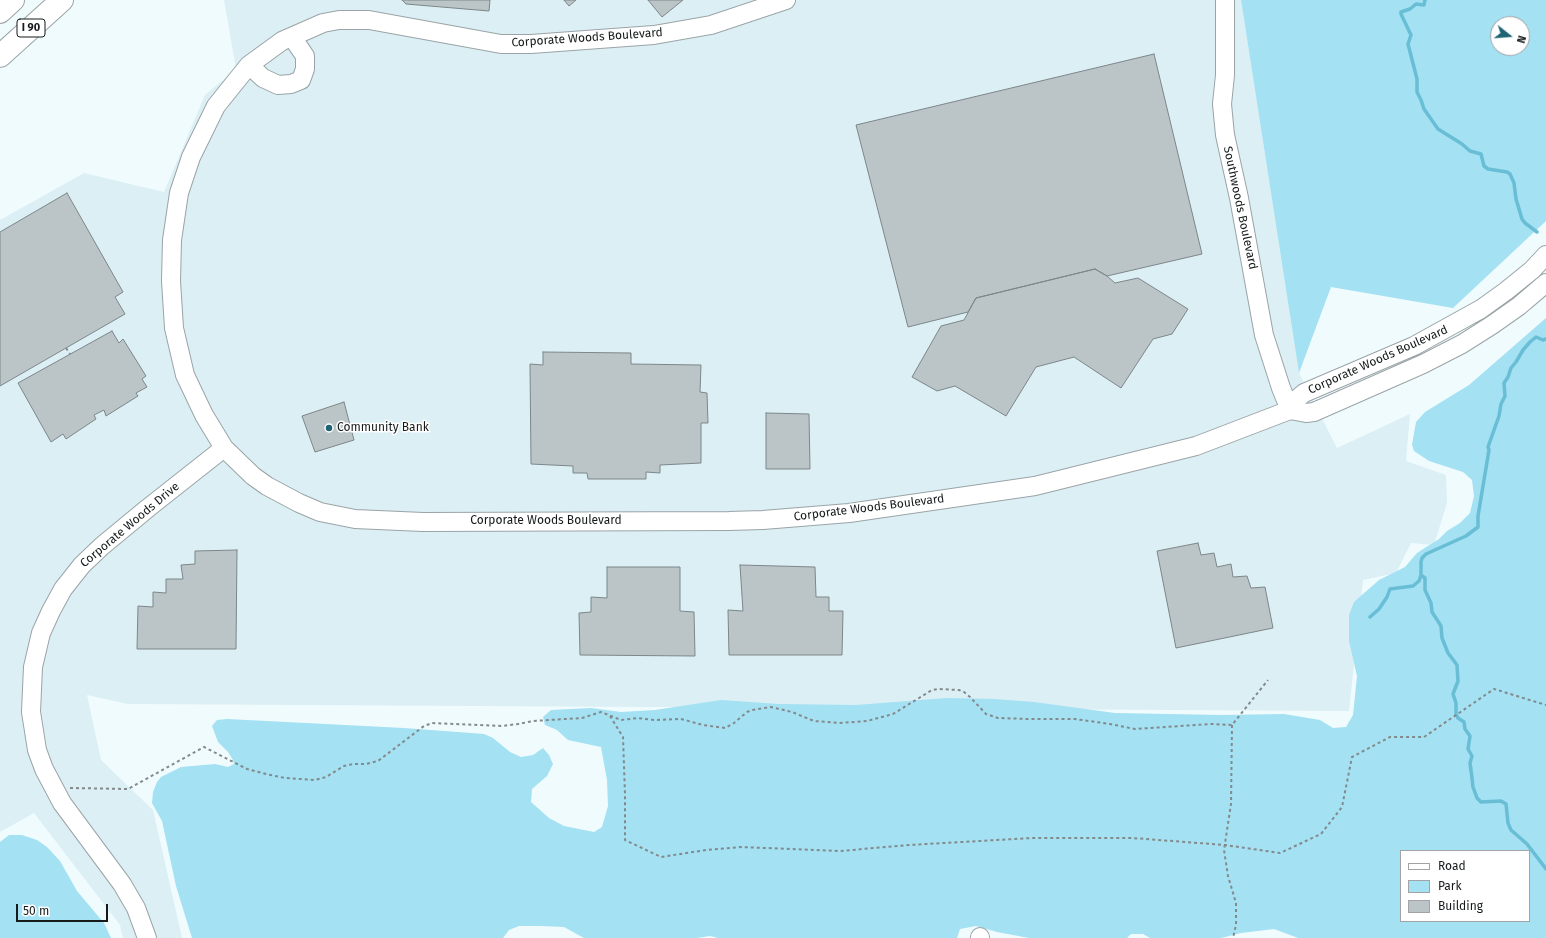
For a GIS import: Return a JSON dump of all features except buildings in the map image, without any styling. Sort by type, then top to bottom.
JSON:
[{"type":"highway","name":"I 90","points":[[0,12],[13,0]]},
{"type":"highway","name":"I 90","points":[[0,56],[62,0]]},
{"type":"street","name":"Corporate Woods Boulevard","points":[[786,0],[712,25],[654,35],[545,43],[501,44],[369,20],[339,20],[323,23],[282,41],[249,64],[216,106],[190,157],[179,193],[172,240],[171,281],[174,328],[186,375],[204,415],[224,448],[253,476],[267,486],[320,512],[355,518],[423,522],[763,520],[849,513],[1035,486],[1094,473],[1196,446],[1290,410],[1306,413],[1314,412],[1423,364],[1462,344],[1519,306],[1546,283]]},
{"type":"street","name":"Southwoods Boulevard","points":[[1225,0],[1225,75],[1222,104],[1225,135],[1238,191],[1264,335],[1281,388],[1290,410]]},
{"type":"street","points":[[249,64],[263,78],[278,85],[291,84],[300,80],[304,69],[305,56],[292,37]]},
{"type":"street","name":"Corporate Woods Boulevard","points":[[1290,410],[1297,399],[1304,393],[1414,346],[1481,310],[1532,270],[1546,255]]},
{"type":"street","name":"Corporate Woods Drive","points":[[147,938],[136,908],[122,884],[52,788],[37,750],[32,725],[30,699],[32,671],[35,653],[43,629],[57,599],[72,576],[94,553],[224,448]]},
{"type":"path","points":[[66,348],[70,354]]},
{"type":"path","points":[[1233,938],[1236,924],[1236,903],[1225,864],[1224,845],[1230,804],[1232,725],[1268,680]]},
{"type":"path","points":[[52,788],[128,789],[204,747],[247,769],[286,778],[315,780],[326,777],[344,766],[366,764],[378,761],[424,726],[432,723],[502,726],[533,721],[582,718],[601,712],[622,720],[638,718],[654,720],[681,719],[708,726],[725,728],[734,723],[747,712],[771,707],[792,712],[814,721],[840,723],[867,721],[893,714],[932,690],[947,689],[964,692],[973,700],[982,712],[990,717],[1075,719],[1135,729],[1211,724],[1232,725]]},
{"type":"path","points":[[610,715],[623,737],[625,840],[661,857],[706,850],[741,847],[840,851],[909,845],[1032,838],[1132,838],[1224,845],[1280,853],[1321,834],[1342,807],[1352,757],[1390,737],[1424,737],[1494,689],[1546,705]]},
{"type":"shaded area","points":[[224,0],[1241,0],[1299,373],[1337,448],[1410,414],[1406,461],[1446,475],[1447,503],[1434,545],[1411,543],[1396,573],[1363,580],[1349,711],[128,704],[87,695],[101,760],[153,810],[182,938],[123,938],[120,925],[34,813],[0,832],[0,220],[84,173],[164,192],[205,95],[236,69]]},
{"type":"green space","points":[[1241,0],[1546,0],[1546,221],[1453,308],[1331,287],[1299,373]]},
{"type":"green space","points":[[1546,318],[1546,938],[1298,938],[1274,929],[1241,933],[1221,938],[1150,938],[1143,934],[1131,934],[1127,938],[1029,938],[997,932],[976,926],[960,929],[957,938],[718,938],[710,936],[697,938],[584,938],[564,927],[519,926],[509,930],[503,938],[192,938],[176,886],[162,821],[152,803],[153,792],[161,777],[181,767],[215,764],[228,767],[234,764],[228,752],[218,742],[212,726],[217,720],[227,719],[404,728],[484,734],[493,738],[510,752],[521,757],[533,755],[543,748],[549,755],[553,764],[547,776],[532,789],[531,802],[549,818],[564,826],[594,832],[602,827],[608,806],[607,780],[601,747],[568,740],[557,730],[545,725],[543,717],[551,710],[591,708],[621,712],[655,710],[721,700],[779,704],[856,705],[947,698],[994,699],[1034,702],[1115,713],[1221,715],[1284,714],[1320,720],[1333,728],[1346,727],[1353,715],[1357,676],[1349,641],[1349,615],[1354,602],[1379,580],[1405,567],[1417,553],[1439,539],[1447,531],[1460,523],[1470,513],[1474,496],[1472,480],[1463,472],[1429,461],[1414,451],[1412,445],[1416,422],[1425,412],[1469,385]]},
{"type":"green space","points":[[9,835],[22,835],[37,840],[47,847],[60,861],[77,891],[104,923],[111,938],[0,938],[0,842]]},
{"type":"waterway","points":[[1425,0],[1424,5],[1416,4],[1410,9],[1401,12],[1411,35],[1408,44],[1417,79],[1417,92],[1424,109],[1438,129],[1462,144],[1470,151],[1481,154],[1484,166],[1488,169],[1507,172],[1510,174],[1514,183],[1516,199],[1522,219],[1537,232]]},
{"type":"waterway","points":[[1370,617],[1379,609],[1387,597],[1390,589],[1413,586],[1419,581],[1421,575],[1422,558],[1426,554],[1466,536],[1478,527],[1478,516],[1489,450],[1488,447],[1499,416],[1501,404],[1505,396],[1504,383],[1511,368],[1530,342],[1536,337],[1543,340],[1546,339]]},
{"type":"waterway","points":[[1421,575],[1425,578],[1425,590],[1431,603],[1432,612],[1441,626],[1442,638],[1448,653],[1457,665],[1458,681],[1453,694],[1456,703],[1456,714],[1458,718],[1464,722],[1465,729],[1470,736],[1468,749],[1472,756],[1470,763],[1473,787],[1477,798],[1481,802],[1501,801],[1506,804],[1508,823],[1511,830],[1527,844],[1546,869]]},
{"type":"place","name":"Community Bank","points":[[329,428]]}]
